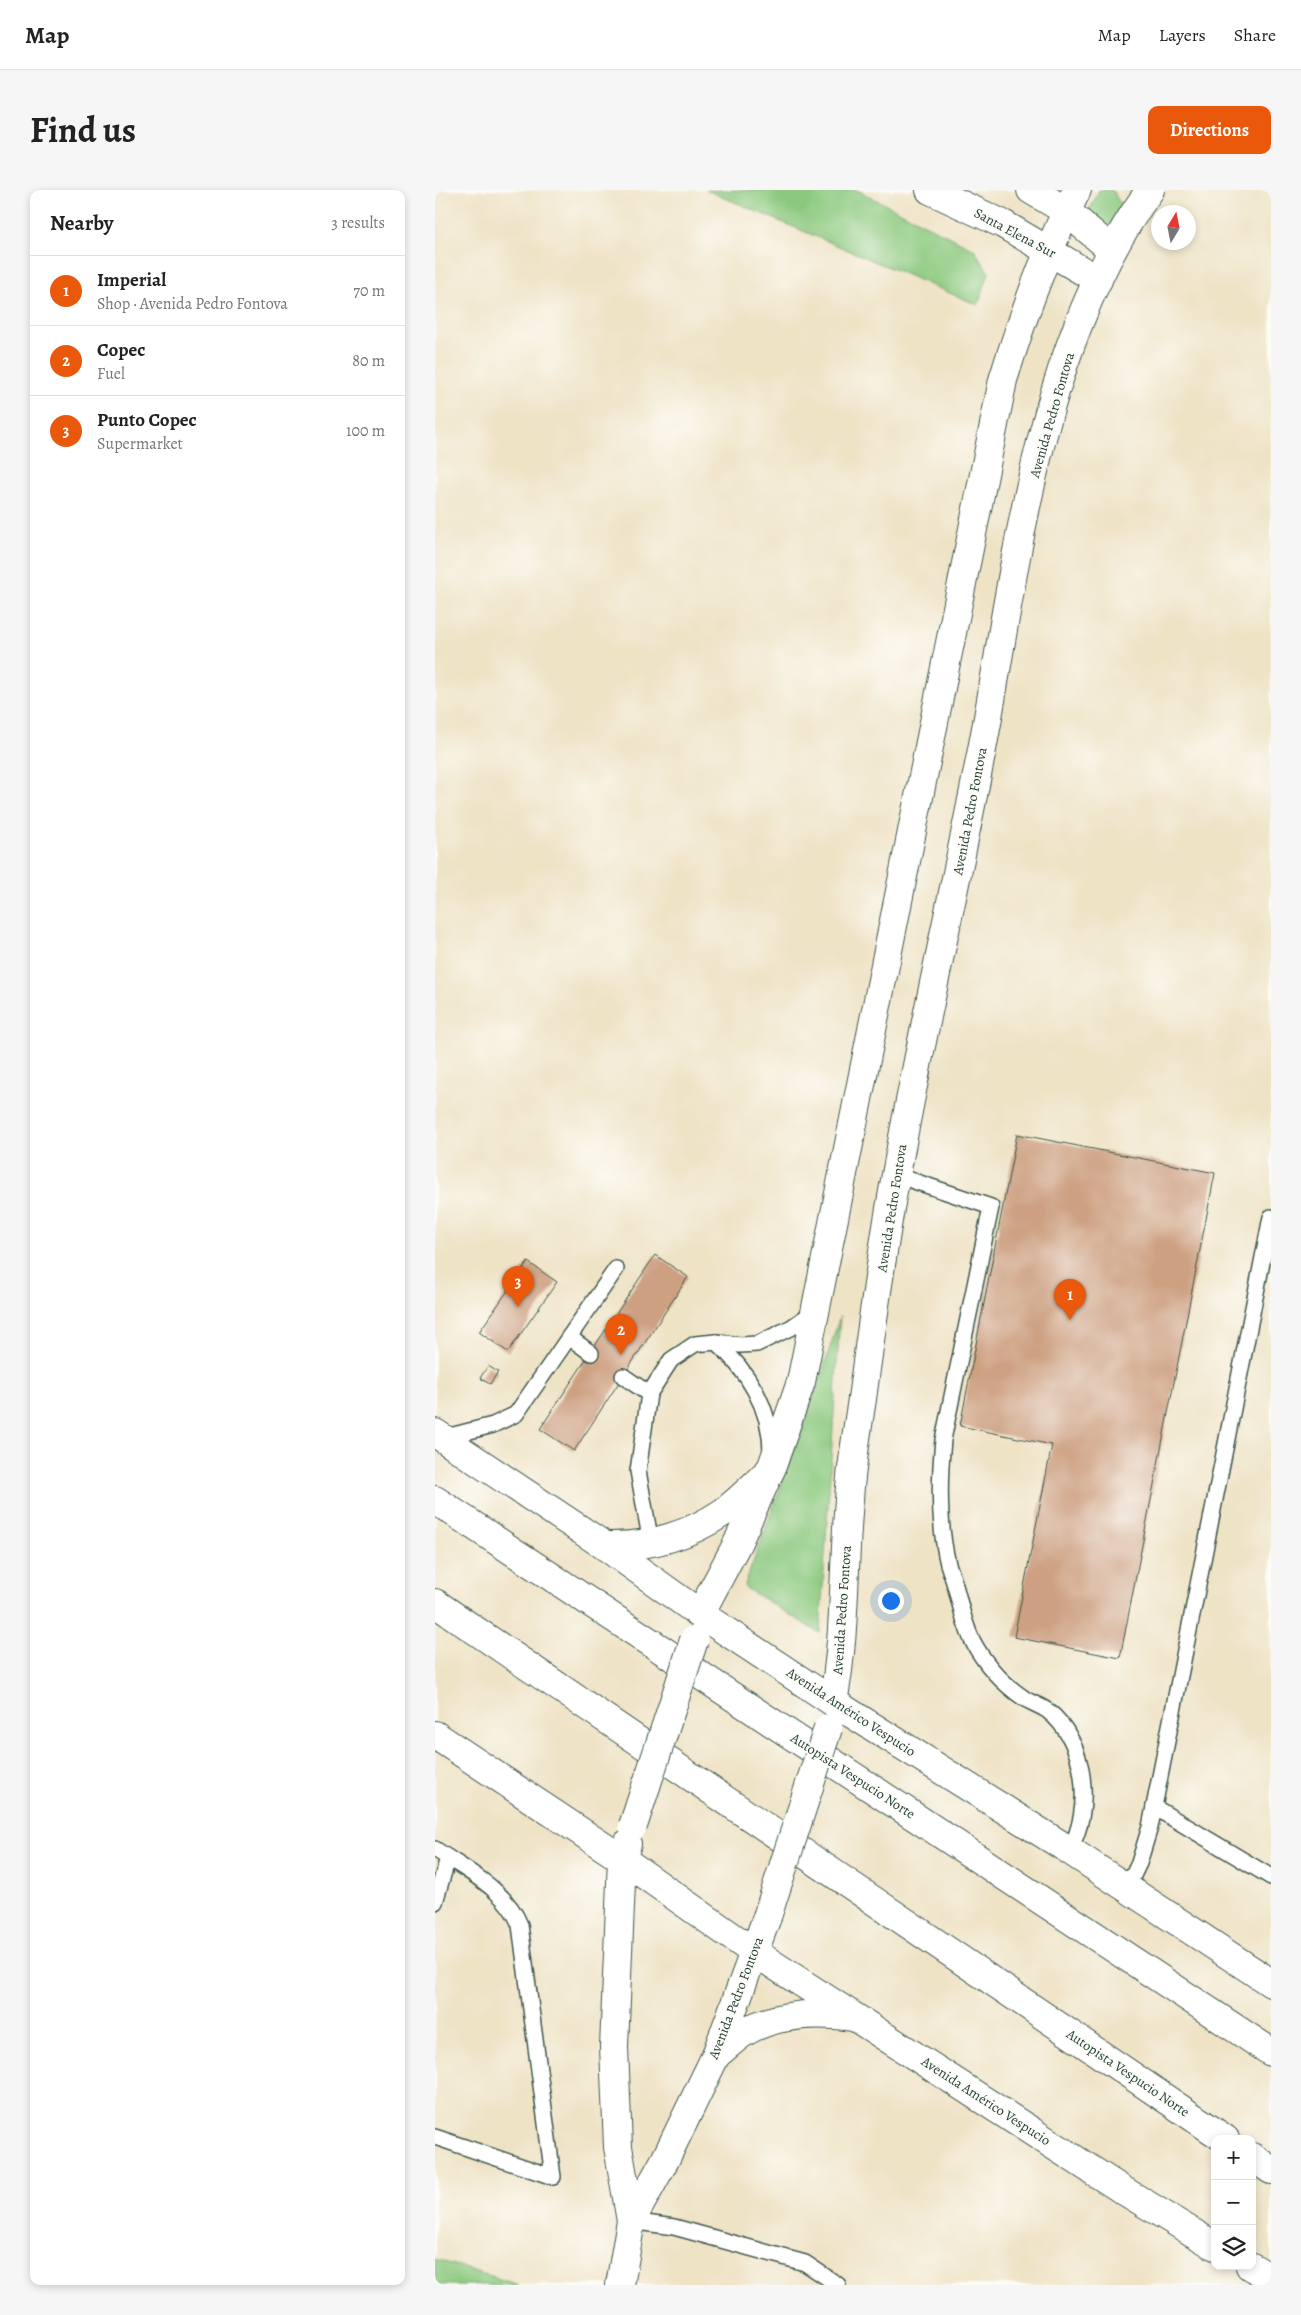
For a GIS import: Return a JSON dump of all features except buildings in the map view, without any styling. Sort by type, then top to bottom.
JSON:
[{"type":"main road","name":"Santa Elena Sur","points":[[930,190],[1003,224],[1098,280]]},
{"type":"main road","points":[[1031,190],[1071,201],[1112,250]]},
{"type":"main road","name":"Avenida Pedro Fontova","points":[[620,2285],[631,2221],[665,2160],[716,2055],[767,1917],[828,1728],[842,1641],[849,1499],[896,1175],[972,806],[1029,497],[1045,428],[1066,360],[1112,250],[1150,190]]},
{"type":"main road","name":"Avenida Pedro Fontova","points":[[631,2221],[618,2147],[613,2048],[622,1859],[701,1614],[737,1544],[771,1470],[801,1382],[1003,380],[1019,328],[1071,201]]},
{"type":"main road","name":"Avenida Américo Vespucio","points":[[439,1435],[833,1702],[1069,1850],[1271,1983]]},
{"type":"main road","points":[[605,1546],[651,1543],[686,1534],[723,1512],[771,1470]]},
{"type":"main road","name":"Autopista Vespucio Norte","points":[[435,1500],[1271,2052]]},
{"type":"main road","name":"Autopista Vespucio Norte","points":[[435,1603],[1219,2135]]},
{"type":"main road","name":"Avenida Américo Vespucio","points":[[435,1734],[622,1859],[754,1952],[1121,2189],[1211,2244]]},
{"type":"main road","points":[[716,2055],[744,2033],[777,2019],[813,2014],[858,2018]]},
{"type":"main road","points":[[1256,2160],[1271,2170]]},
{"type":"main road","points":[[1256,2269],[1271,2278]]},
{"type":"lane","points":[[896,1175],[991,1207],[943,1440],[939,1474],[939,1509],[948,1564],[962,1616],[972,1640],[986,1662],[1004,1683],[1025,1699],[1049,1712],[1064,1730],[1075,1750],[1082,1772],[1084,1796],[1077,1832],[1069,1850]]},
{"type":"lane","points":[[1127,1888],[1139,1863],[1154,1807],[1271,1217]]},
{"type":"lane","points":[[439,1435],[493,1425],[516,1414],[616,1269]]},
{"type":"lane","points":[[651,1543],[638,1471],[649,1394],[671,1360],[695,1344],[716,1342],[740,1345],[757,1344],[792,1327],[815,1311]]},
{"type":"lane","points":[[569,1337],[591,1352]]},
{"type":"lane","points":[[716,1342],[734,1358],[749,1378],[760,1399],[770,1438],[771,1470]]},
{"type":"lane","points":[[623,1376],[649,1394]]},
{"type":"lane","points":[[1154,1807],[1271,1877]]},
{"type":"lane","points":[[435,1849],[499,1894],[515,1913],[520,1926],[553,2177],[435,2137]]},
{"type":"lane","points":[[435,1902],[448,1858]]},
{"type":"lane","points":[[631,2221],[674,2227],[805,2263],[838,2285]]},
{"type":"green space","points":[[706,190],[857,190],[974,249],[989,273],[978,305]]},
{"type":"green space","points":[[1099,190],[1112,190],[1123,208],[1105,232],[1088,213]]},
{"type":"green space","points":[[840,1316],[820,1633],[744,1587],[819,1382]]},
{"type":"green space","points":[[435,2259],[519,2285],[435,2285]]},
{"type":"place","name":"Punto Copec","points":[[518,1307]]},
{"type":"place","name":"Imperial","points":[[1070,1320]]},
{"type":"place","name":"Copec","points":[[621,1355]]}]
